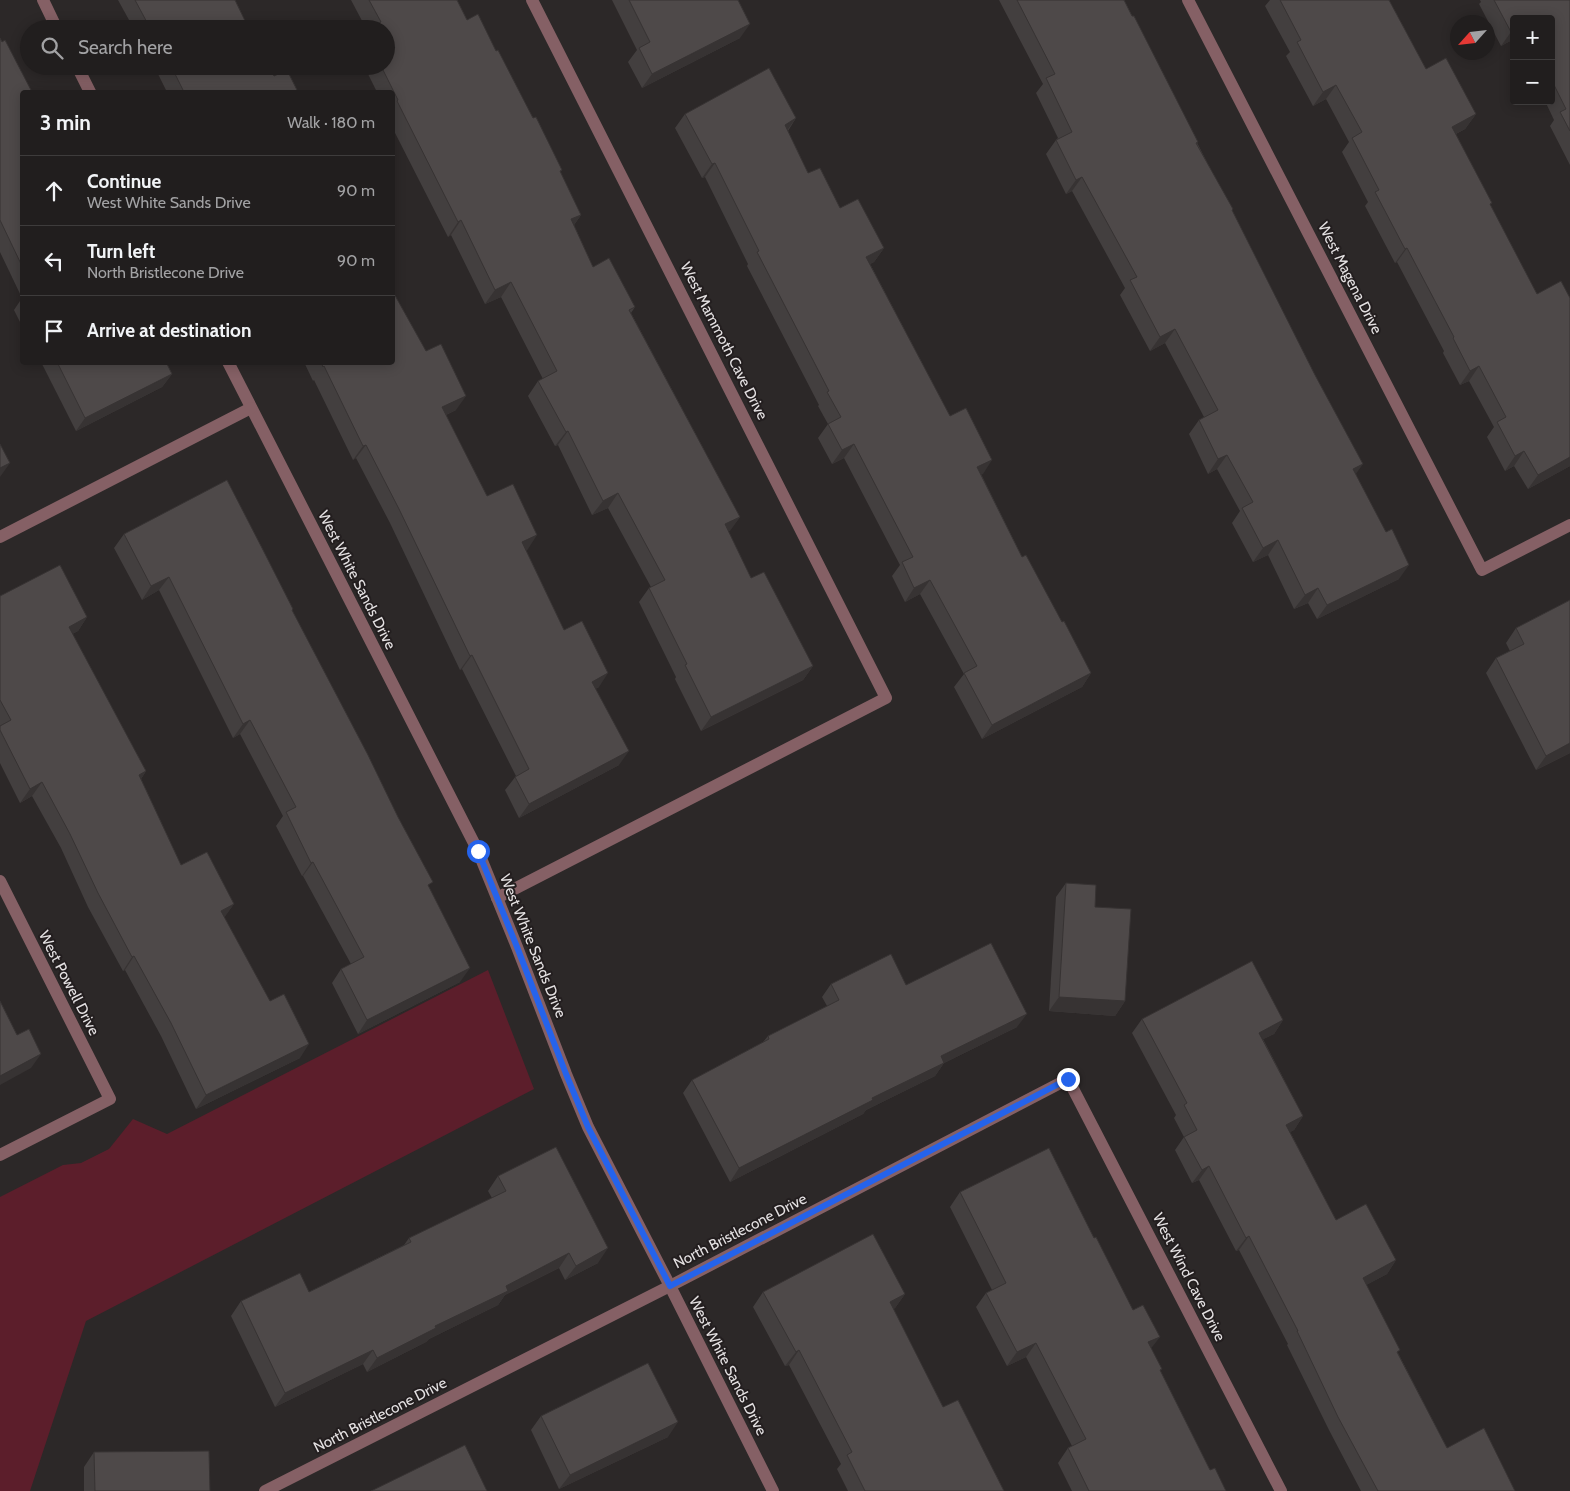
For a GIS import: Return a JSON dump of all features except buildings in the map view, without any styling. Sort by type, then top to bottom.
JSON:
[{"type":"street","points":[[43,0],[53,20]]},
{"type":"street","name":"West Mammoth Cave Drive","points":[[497,898],[886,698],[532,0]]},
{"type":"street","name":"West Magena Drive","points":[[1188,0],[1482,570],[1570,525]]},
{"type":"street","points":[[81,75],[89,90]]},
{"type":"street","name":"West White Sands Drive","points":[[230,365],[478,851],[588,1127],[773,1491]]},
{"type":"street","points":[[0,537],[251,408]]},
{"type":"street","name":"West Powell Drive","points":[[0,881],[110,1099],[0,1155]]},
{"type":"street","name":"North Bristlecone Drive","points":[[265,1491],[670,1286],[1068,1079]]},
{"type":"street","name":"West Wind Cave Drive","points":[[1068,1079],[1281,1491]]},
{"type":"shaded area","points":[[488,970],[534,1089],[86,1321],[30,1491],[0,1491],[0,1197],[63,1165],[81,1163],[109,1149],[133,1119],[167,1134]]},
{"type":"route","points":[[478,851],[588,1127],[670,1286],[1068,1079]]}]
